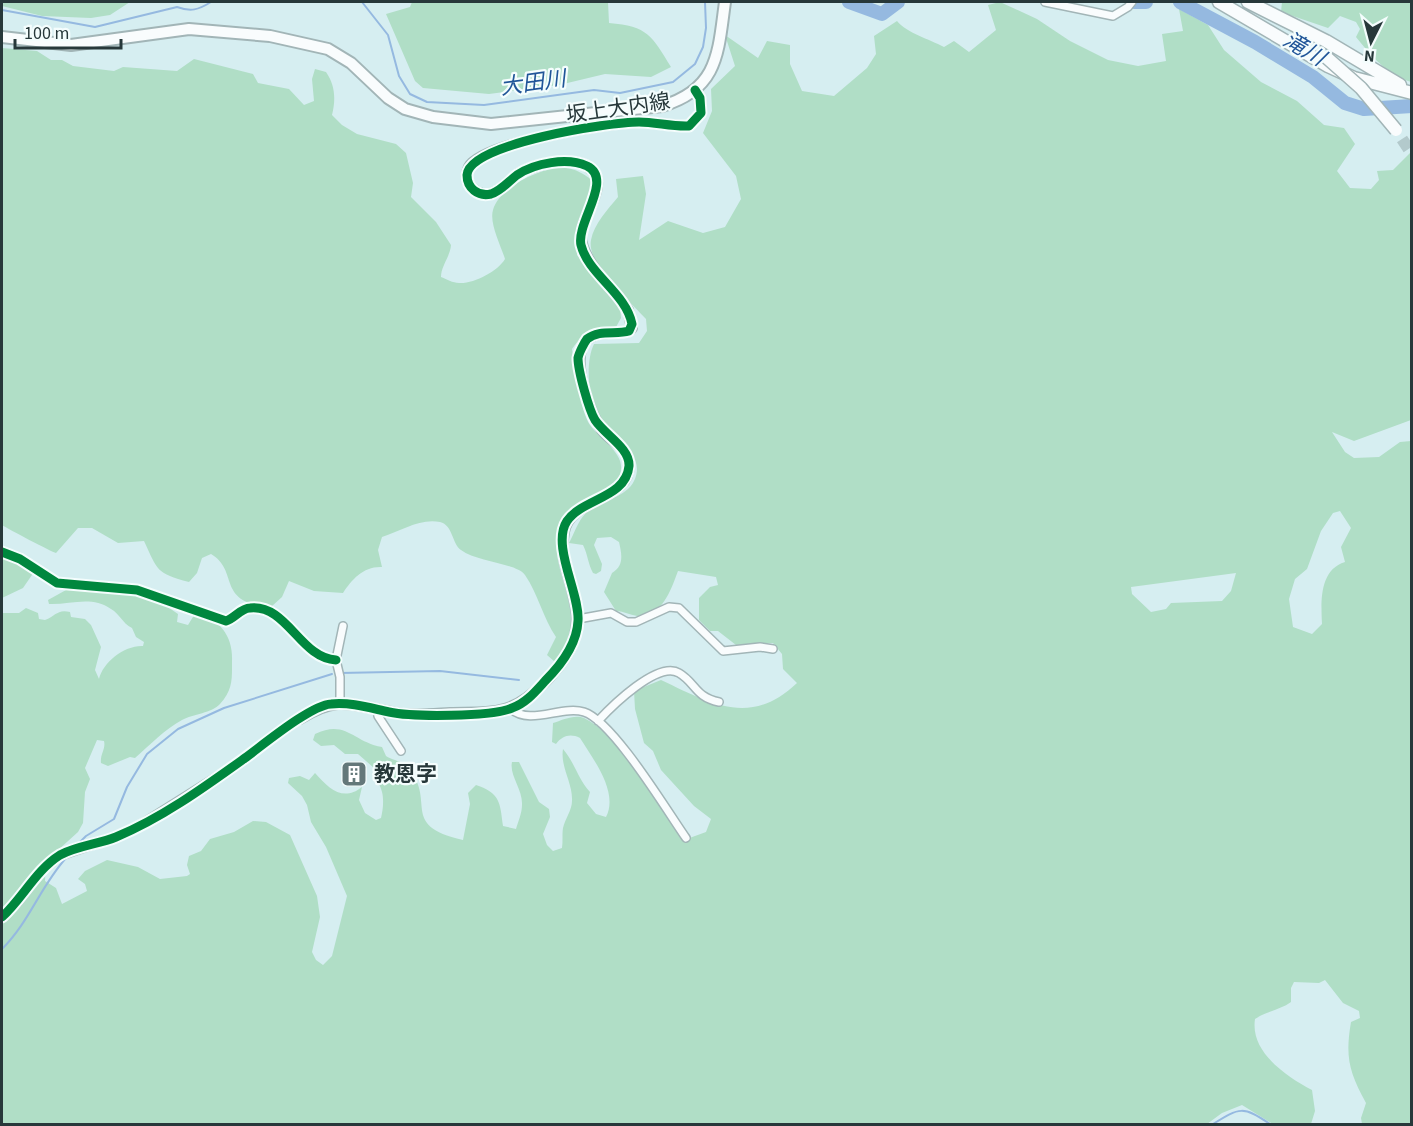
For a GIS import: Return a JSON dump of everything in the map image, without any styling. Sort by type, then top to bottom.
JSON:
[{"type":"highway","points":[[1219,2],[1328,66],[1354,78],[1412,91]]},
{"type":"highway","points":[[1232,2],[1300,39],[1326,57],[1361,88],[1399,134]]},
{"type":"highway","points":[[1248,2],[1326,41],[1391,82],[1412,91]]},
{"type":"main road","name":"坂上大内線","points":[[2,36],[71,45],[189,29],[270,36],[328,49],[351,63],[388,98],[405,109],[433,117],[492,124],[662,106],[695,90],[707,78],[714,64],[724,2]]},
{"type":"street","points":[[1045,2],[1113,16],[1132,2]]},
{"type":"street","points":[[2,917],[18,902],[42,871],[60,855],[117,837],[143,823],[232,767],[322,706],[340,704],[407,714],[495,712],[511,709],[530,698],[556,668],[572,644],[578,620],[563,546],[567,522],[584,506],[620,487],[627,476],[629,464],[624,450],[604,432],[593,417],[578,357],[586,340],[595,335],[629,331],[632,324],[628,310],[581,246],[581,232],[598,184],[597,177],[588,166],[542,164],[519,174],[494,193],[485,195],[476,192],[468,184],[467,172],[471,164],[490,152],[515,143],[623,123],[689,126],[701,113],[700,98],[695,90]]},
{"type":"street","points":[[2,552],[20,559],[57,583],[137,590],[226,621],[249,608],[262,609],[288,626],[305,645],[329,660],[336,660]]},
{"type":"street","points":[[578,620],[608,613],[627,622],[636,622],[672,606],[680,608],[723,651],[760,647],[773,650]]},
{"type":"street","points":[[340,704],[340,677],[336,660],[343,626]]},
{"type":"street","points":[[598,721],[631,688],[669,671],[679,673],[704,698],[719,702]]},
{"type":"street","points":[[377,708],[378,716],[402,751]]},
{"type":"street","points":[[511,709],[527,715],[585,712],[598,721],[630,757],[686,838]]},
{"type":"green space","points":[[2,2],[130,2],[110,15],[91,18],[42,16],[2,6]]},
{"type":"green space","points":[[412,2],[608,2],[609,23],[622,24],[648,34],[671,67],[651,77],[605,74],[559,85],[489,94],[423,88],[415,81],[386,14],[410,7]]},
{"type":"green space","points":[[1000,2],[1037,19],[1070,41],[1108,60],[1138,66],[1166,61],[1162,34],[1183,31],[1179,9],[1208,25],[1224,50],[1261,82],[1297,101],[1324,125],[1344,128],[1355,144],[1337,171],[1350,188],[1371,189],[1379,180],[1377,171],[1393,170],[1411,152],[1411,420],[1354,441],[1332,432],[1345,452],[1354,458],[1379,457],[1400,442],[1411,441],[1411,1124],[1362,1124],[1361,1118],[1366,1103],[1352,1073],[1348,1045],[1351,1022],[1360,1018],[1359,1011],[1343,1003],[1325,980],[1319,983],[1294,982],[1291,988],[1291,1002],[1255,1019],[1258,1042],[1272,1062],[1291,1078],[1312,1090],[1315,1111],[1311,1124],[1273,1124],[1242,1105],[1222,1113],[1207,1124],[2,1124],[2,613],[19,613],[26,608],[38,613],[39,619],[45,620],[59,612],[66,611],[70,612],[71,617],[85,619],[91,625],[101,647],[95,670],[99,679],[105,667],[116,656],[129,648],[143,646],[144,642],[136,637],[132,628],[117,613],[96,602],[49,604],[48,600],[66,590],[95,587],[126,590],[156,599],[178,614],[177,622],[188,625],[196,612],[205,615],[224,630],[232,652],[231,684],[224,699],[217,707],[176,724],[135,758],[130,757],[108,766],[101,763],[104,741],[97,740],[85,768],[90,779],[85,792],[83,823],[78,832],[46,861],[45,881],[56,888],[62,904],[87,891],[85,884],[78,879],[85,871],[107,860],[138,867],[160,879],[187,876],[190,874],[187,865],[189,856],[201,851],[210,839],[234,832],[253,821],[266,822],[290,835],[317,896],[320,917],[312,952],[316,960],[323,965],[332,956],[347,896],[326,847],[311,822],[307,805],[302,796],[288,783],[289,778],[300,776],[309,780],[315,773],[331,788],[342,793],[349,793],[362,787],[359,800],[365,813],[376,820],[381,818],[383,805],[382,792],[374,768],[358,754],[345,754],[334,745],[321,746],[313,740],[315,734],[334,729],[342,730],[382,747],[386,756],[404,764],[415,778],[420,790],[422,810],[431,827],[443,834],[463,840],[470,804],[468,793],[476,785],[494,795],[501,811],[503,826],[516,829],[522,799],[512,772],[512,762],[519,762],[539,802],[549,809],[550,817],[543,834],[547,845],[553,851],[562,848],[563,828],[572,804],[571,788],[563,762],[563,749],[590,792],[587,803],[596,814],[606,817],[609,807],[609,797],[603,776],[580,738],[570,736],[564,737],[556,744],[552,742],[553,723],[569,718],[584,718],[611,739],[625,755],[684,840],[706,832],[711,819],[694,806],[661,770],[653,751],[644,743],[635,709],[634,691],[661,680],[713,703],[746,708],[763,705],[780,697],[797,683],[783,669],[782,654],[773,643],[736,645],[718,631],[710,631],[699,620],[699,598],[710,587],[718,585],[716,577],[678,571],[666,598],[651,614],[641,616],[616,611],[604,592],[612,573],[620,564],[619,542],[611,537],[597,538],[594,545],[602,564],[601,571],[596,574],[591,570],[583,545],[569,543],[585,514],[630,487],[637,471],[632,453],[598,416],[592,400],[589,360],[594,344],[639,343],[647,331],[646,319],[611,282],[595,260],[591,250],[591,240],[595,228],[618,197],[616,179],[643,176],[646,194],[639,240],[668,221],[703,233],[725,227],[741,199],[736,176],[703,133],[712,111],[711,89],[735,66],[725,35],[758,58],[767,41],[790,45],[790,64],[802,91],[834,96],[867,68],[876,54],[874,36],[897,21],[912,32],[944,47],[954,41],[969,52],[996,30],[988,5]],"holes":[[[1340,511],[1351,528],[1341,547],[1345,562],[1330,572],[1326,579],[1322,597],[1322,624],[1312,634],[1293,627],[1289,599],[1295,579],[1307,569],[1321,531],[1333,513]],[[1236,573],[1231,591],[1222,601],[1171,603],[1166,609],[1151,612],[1132,594],[1131,587]]]},
{"type":"green space","points":[[1282,2],[1411,2],[1411,82],[1387,70],[1368,51],[1356,37],[1360,29],[1356,22],[1340,16],[1328,28],[1281,12]]},
{"type":"green space","points":[[2,48],[37,51],[51,60],[62,60],[73,66],[114,71],[123,67],[177,71],[194,59],[253,74],[258,83],[289,89],[304,105],[314,101],[312,79],[315,69],[326,72],[334,92],[332,115],[342,125],[357,134],[396,144],[406,153],[413,183],[411,197],[436,222],[451,245],[441,277],[454,282],[465,283],[478,279],[502,264],[505,259],[492,215],[497,202],[513,186],[534,174],[557,168],[573,169],[591,179],[592,191],[578,227],[577,255],[620,308],[621,318],[616,327],[586,334],[572,349],[578,388],[586,418],[614,451],[621,463],[621,469],[618,479],[611,486],[579,506],[561,523],[557,535],[557,552],[571,613],[566,645],[555,662],[547,655],[556,637],[525,575],[513,568],[461,550],[448,527],[440,522],[418,523],[382,537],[378,550],[382,567],[359,574],[343,593],[314,591],[289,581],[282,597],[271,607],[254,604],[235,593],[225,569],[220,561],[211,554],[202,558],[197,573],[189,582],[170,576],[159,569],[144,541],[118,543],[92,528],[78,528],[56,553],[2,525]]},
{"type":"green space","points":[[2,554],[11,556],[34,572],[23,588],[2,598]]},
{"type":"waterway","name":"大田川","points":[[2,10],[95,27],[177,7],[194,9],[211,2]]},
{"type":"waterway","name":"大田川","points":[[362,2],[388,35],[399,76],[410,94],[427,102],[484,105],[594,90],[620,93],[673,82],[695,64],[703,47],[706,28],[705,2]]},
{"type":"waterway","name":"滝川","points":[[849,2],[882,14],[898,2]]},
{"type":"waterway","name":"滝川","points":[[1134,2],[1146,2]]},
{"type":"waterway","name":"滝川","points":[[1180,2],[1255,42],[1313,77],[1345,103],[1364,109],[1412,106]]},
{"type":"waterway","points":[[340,673],[440,671],[519,680]]},
{"type":"waterway","points":[[80,842],[114,819],[127,787],[147,754],[178,729],[224,708],[332,674]]},
{"type":"waterway","points":[[2,949],[20,927],[66,858]]},
{"type":"waterway","points":[[1213,1124],[1230,1114],[1242,1111],[1254,1114],[1270,1124]]},
{"type":"tunnel","points":[[1402,139],[1412,154]]},
{"type":"cycle path","points":[[2,917],[36,876],[60,855],[116,837],[150,821],[199,790],[300,718],[322,706],[346,704],[400,714],[432,715],[470,715],[502,711],[526,700],[557,668],[575,638],[578,621],[575,597],[564,556],[563,531],[567,521],[574,513],[620,485],[626,477],[629,466],[626,453],[595,420],[582,381],[578,358],[587,339],[602,333],[629,331],[632,324],[622,303],[591,265],[581,245],[584,225],[596,191],[597,181],[594,172],[579,163],[551,163],[524,171],[498,191],[486,195],[471,188],[467,175],[474,164],[491,153],[515,144],[573,130],[645,122],[689,126],[701,113],[700,98],[695,90]]},
{"type":"cycle path","points":[[2,552],[20,559],[57,583],[137,590],[226,621],[247,608],[263,609],[274,614],[303,642],[323,657],[336,660]]},
{"type":"place","name":"教恩字","points":[[354,774]]}]
